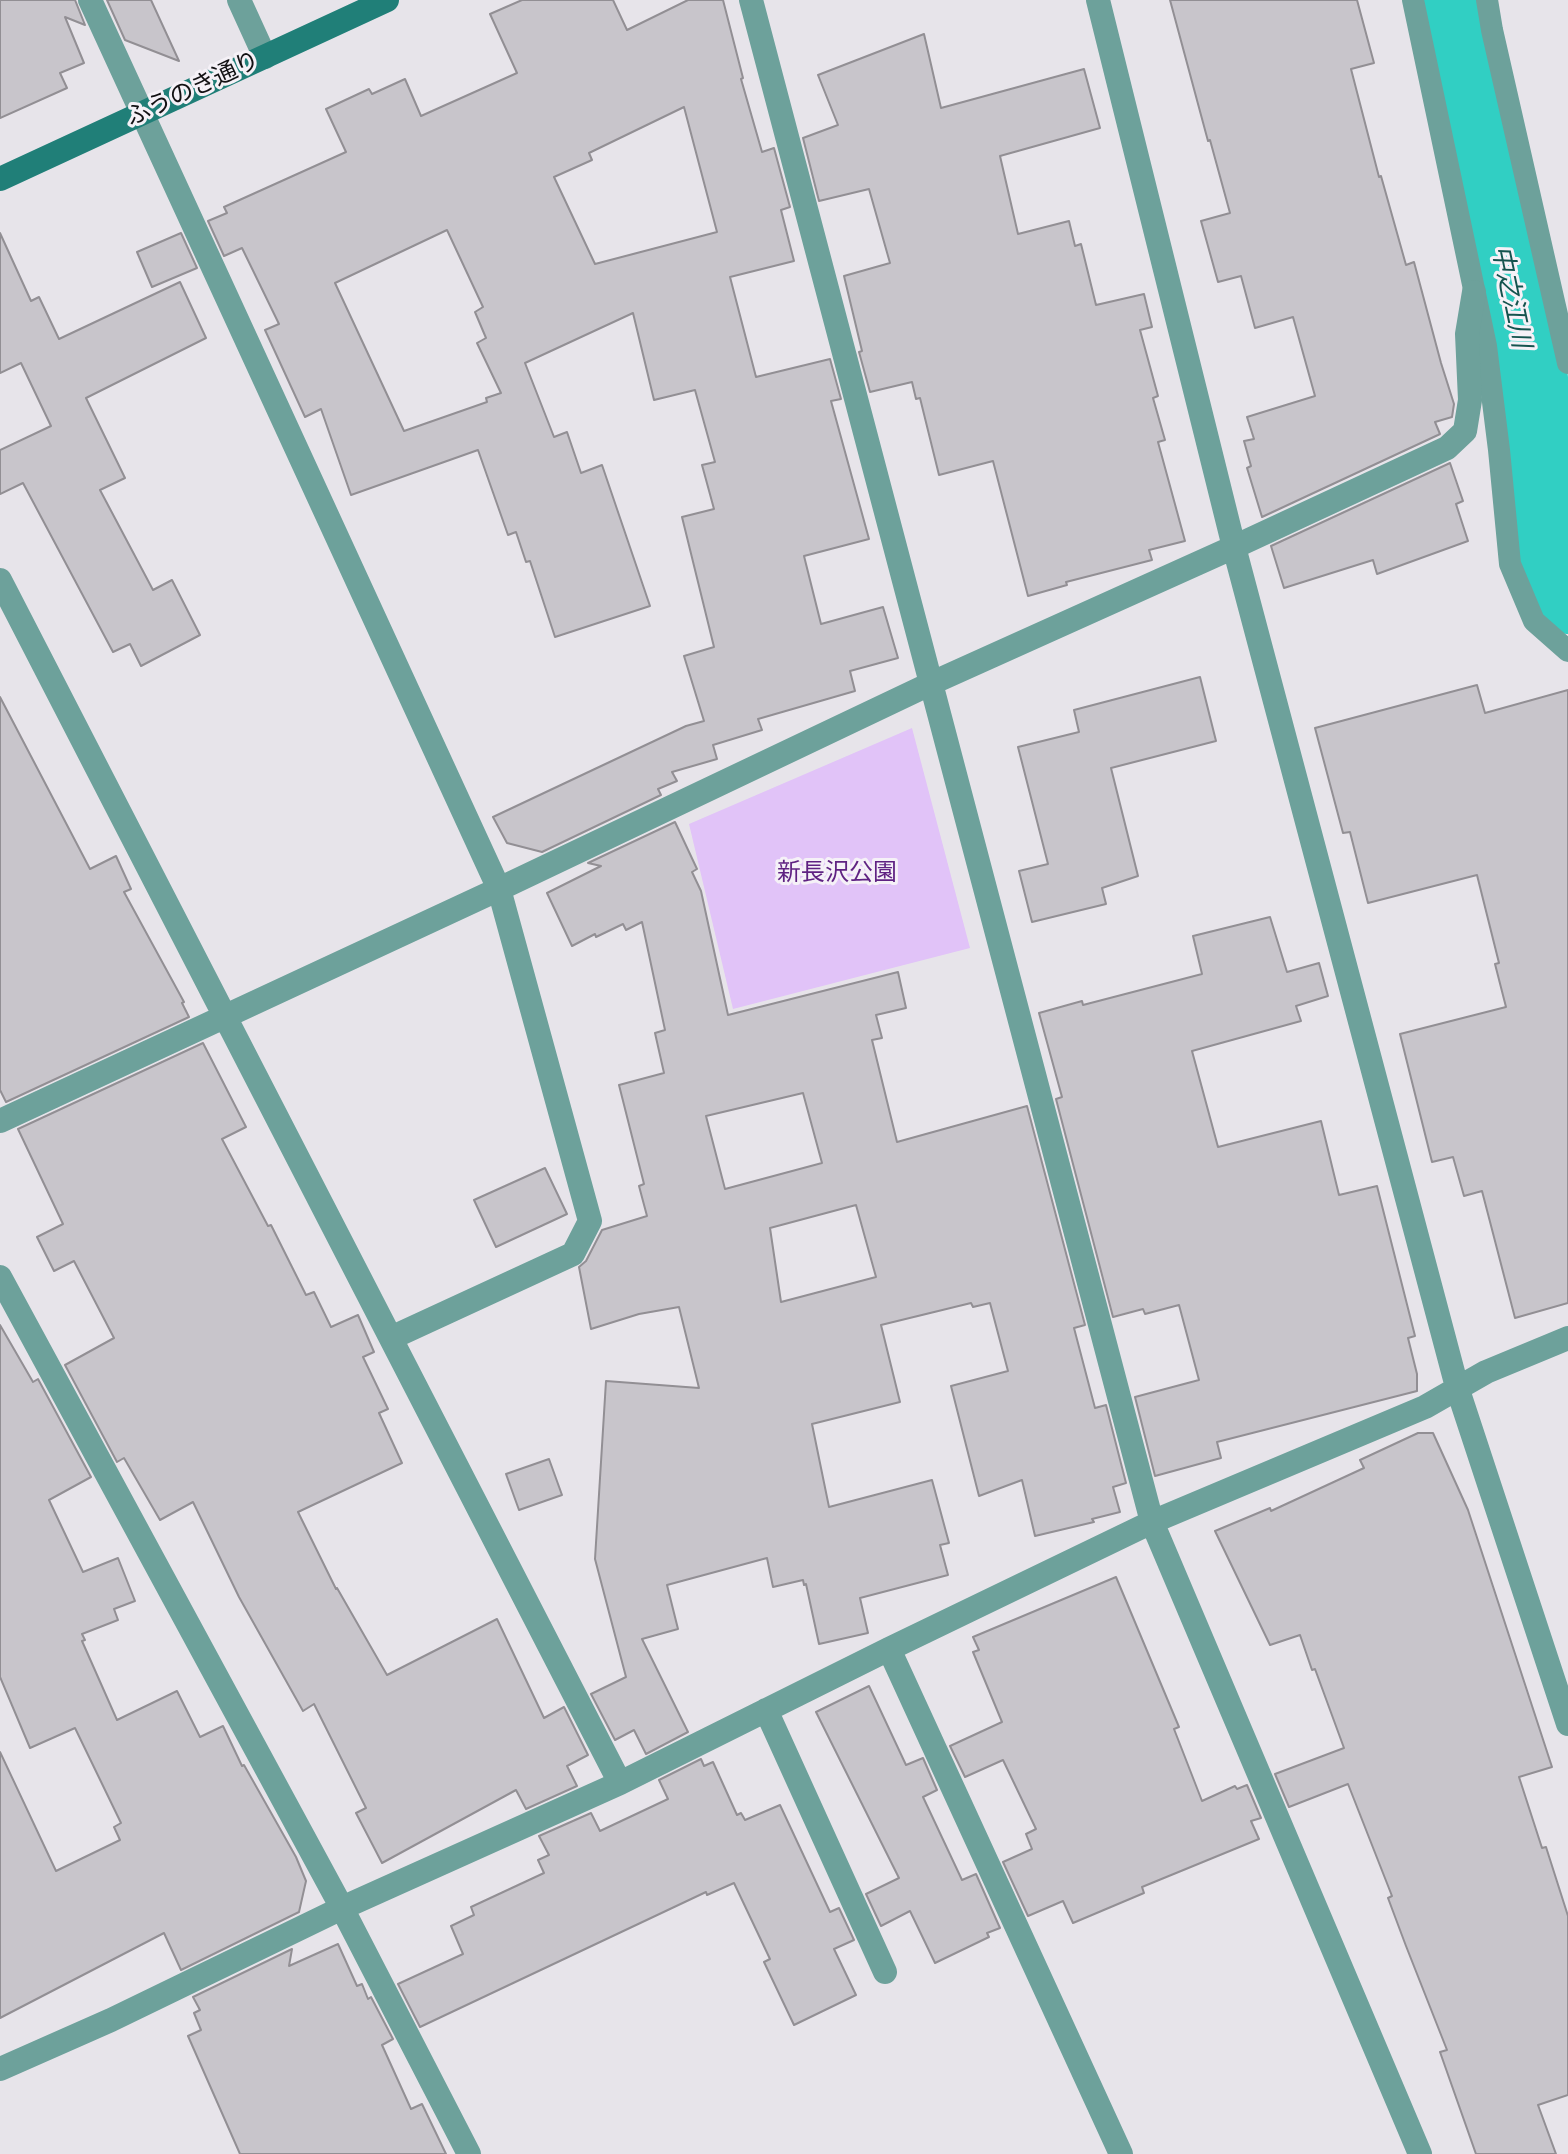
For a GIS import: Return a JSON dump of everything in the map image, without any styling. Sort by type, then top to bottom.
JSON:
[{"type":"street","points":[[90,0],[499,889],[590,1221],[573,1254],[391,1338]]},
{"type":"street","points":[[239,0],[265,57]]},
{"type":"street","name":"ふうのき通り","points":[[0,179],[387,0]]},
{"type":"street","points":[[751,0],[1152,1522],[1420,2154]]},
{"type":"street","points":[[1098,0],[1234,547],[1457,1387],[1568,1724]]},
{"type":"street","points":[[0,1121],[932,683],[1447,448],[1465,431],[1470,400],[1467,334],[1474,292]]},
{"type":"street","points":[[0,580],[620,1783]]},
{"type":"street","points":[[0,1277],[342,1908],[469,2154]]},
{"type":"street","points":[[0,2069],[111,2020],[342,1908],[620,1783],[1152,1522],[1425,1407],[1486,1372],[1568,1338]]},
{"type":"street","points":[[889,1649],[1121,2154]]},
{"type":"street","points":[[766,1710],[885,1972]]},
{"type":"lane","points":[[1413,0],[1486,346],[1510,564],[1534,621],[1568,651]]},
{"type":"lane","points":[[1487,0],[1566,348]]},
{"type":"green space","name":"新長沢公園","points":[[912,728],[970,948],[733,1009],[689,824]]},
{"type":"building","points":[[0,0],[75,0],[85,25],[65,17],[84,63],[60,73],[67,88],[0,118]]},
{"type":"building","points":[[107,0],[151,0],[179,61],[125,40]]},
{"type":"building","points":[[522,0],[613,0],[627,30],[688,0],[723,0],[762,152],[774,148],[790,207],[781,210],[794,261],[730,277],[756,377],[830,359],[841,399],[831,401],[869,539],[804,556],[821,624],[883,607],[898,658],[850,671],[855,691],[758,719],[762,730],[713,745],[717,759],[672,772],[677,781],[658,789],[661,795],[542,852],[507,843],[493,817],[686,726],[704,721],[684,656],[714,647],[682,517],[714,509],[702,465],[715,462],[695,390],[654,400],[633,313],[525,363],[554,437],[567,432],[581,473],[602,465],[650,606],[555,637],[530,561],[526,562],[516,532],[508,535],[478,450],[351,495],[321,409],[305,417],[265,330],[279,324],[242,248],[224,256],[208,221],[227,213],[224,207],[346,152],[326,109],[369,89],[372,94],[405,79],[421,116],[517,73],[490,14]],"holes":[[[684,107],[717,232],[595,264],[554,177],[592,160],[589,153]],[[447,230],[483,307],[475,312],[486,338],[477,343],[501,393],[486,398],[487,402],[404,431],[335,283]]]},
{"type":"building","points":[[1170,0],[1357,0],[1374,63],[1351,69],[1406,265],[1414,262],[1454,404],[1452,417],[1435,422],[1440,434],[1262,517],[1247,468],[1251,466],[1244,441],[1254,439],[1247,417],[1315,396],[1293,317],[1255,328],[1241,276],[1218,282],[1201,221],[1230,213]]},
{"type":"building","points":[[924,34],[941,108],[1084,69],[1100,128],[1000,156],[1018,234],[1069,221],[1075,246],[1081,244],[1096,305],[1144,294],[1152,327],[1140,330],[1158,396],[1153,398],[1165,440],[1158,442],[1185,541],[1149,550],[1152,560],[1066,582],[1067,585],[1028,596],[993,461],[939,475],[920,398],[916,399],[912,382],[870,392],[844,276],[890,263],[869,189],[819,201],[803,138],[838,125],[818,75]]},
{"type":"building","points":[[0,233],[31,301],[39,297],[59,339],[180,282],[206,338],[86,398],[125,478],[100,490],[153,590],[172,580],[200,635],[141,666],[130,644],[113,652],[23,483],[0,494],[0,450],[51,426],[21,363],[0,373]]},
{"type":"building","points":[[181,233],[197,268],[152,287],[137,252]]},
{"type":"building","points":[[1450,463],[1463,501],[1456,504],[1468,541],[1377,574],[1373,560],[1284,588],[1271,546]]},
{"type":"building","points":[[1200,677],[1216,741],[1111,768],[1138,876],[1102,888],[1106,904],[1032,922],[1019,871],[1048,864],[1018,747],[1079,732],[1074,710]]},
{"type":"building","points":[[1477,685],[1485,713],[1568,690],[1568,1303],[1515,1318],[1482,1191],[1464,1196],[1453,1157],[1432,1162],[1400,1034],[1506,1007],[1495,964],[1499,963],[1477,875],[1368,903],[1350,832],[1343,833],[1315,728]]},
{"type":"building","points":[[0,697],[90,869],[116,856],[131,889],[124,892],[184,1002],[189,1017],[6,1102],[0,1090]]},
{"type":"building","points":[[675,822],[697,869],[692,872],[701,891],[728,1015],[898,972],[906,1008],[876,1015],[882,1038],[872,1040],[897,1142],[1027,1106],[1085,1325],[1074,1328],[1095,1408],[1106,1405],[1126,1483],[1113,1487],[1120,1512],[1092,1519],[1094,1522],[1035,1536],[1022,1480],[979,1496],[951,1386],[1008,1371],[990,1303],[973,1307],[971,1303],[881,1325],[900,1402],[812,1424],[829,1507],[932,1480],[949,1543],[940,1545],[948,1575],[860,1598],[868,1633],[819,1644],[806,1584],[803,1580],[773,1587],[767,1558],[667,1585],[678,1629],[642,1639],[688,1732],[646,1754],[634,1730],[615,1740],[591,1694],[626,1677],[595,1559],[606,1381],[699,1388],[679,1307],[639,1314],[591,1329],[579,1267],[586,1261],[602,1230],[647,1216],[639,1186],[644,1184],[619,1085],[664,1073],[655,1033],[665,1030],[642,922],[626,930],[623,924],[572,946],[547,893],[601,866],[588,863]],"holes":[[[803,1093],[822,1163],[725,1189],[706,1116]],[[856,1205],[876,1277],[781,1302],[770,1228]]]},
{"type":"building","points":[[1270,917],[1287,972],[1319,963],[1328,996],[1296,1006],[1301,1021],[1192,1051],[1218,1147],[1321,1121],[1339,1195],[1377,1186],[1415,1336],[1408,1338],[1417,1374],[1417,1391],[1217,1442],[1221,1458],[1155,1476],[1135,1397],[1199,1380],[1179,1305],[1145,1314],[1143,1309],[1113,1317],[1056,1099],[1062,1097],[1039,1013],[1082,1001],[1083,1005],[1202,974],[1193,936]]},
{"type":"building","points":[[203,1043],[246,1127],[222,1139],[306,1295],[314,1292],[331,1327],[358,1315],[374,1352],[363,1357],[388,1409],[379,1413],[402,1463],[298,1512],[336,1589],[387,1675],[497,1619],[544,1718],[564,1707],[588,1755],[567,1766],[577,1786],[526,1809],[516,1790],[382,1863],[356,1813],[366,1808],[314,1704],[303,1711],[239,1597],[193,1502],[160,1520],[124,1458],[117,1462],[65,1365],[114,1338],[74,1261],[54,1271],[37,1237],[63,1224],[18,1129]]},
{"type":"building","points":[[545,1168],[567,1214],[496,1247],[474,1200]]},
{"type":"building","points":[[0,1325],[33,1382],[38,1379],[91,1477],[49,1500],[83,1572],[118,1558],[135,1601],[114,1609],[118,1620],[82,1634],[85,1640],[82,1641],[117,1720],[177,1691],[200,1737],[223,1726],[242,1766],[296,1857],[306,1881],[299,1912],[181,1970],[164,1933],[0,2018],[0,1752],[56,1871],[120,1840],[114,1827],[121,1823],[75,1728],[30,1748],[0,1677]]},
{"type":"building","points":[[1418,1433],[1433,1433],[1468,1510],[1552,1767],[1519,1777],[1568,1916],[1568,2095],[1538,2105],[1556,2154],[1476,2154],[1440,2052],[1447,2050],[1348,1784],[1289,1807],[1275,1774],[1344,1748],[1315,1669],[1312,1670],[1300,1635],[1270,1645],[1215,1531],[1270,1508],[1271,1511],[1364,1468],[1360,1460]]},
{"type":"building","points":[[549,1459],[562,1495],[519,1510],[506,1474]]},
{"type":"building","points":[[1116,1577],[1179,1727],[1174,1729],[1202,1801],[1235,1786],[1237,1789],[1247,1785],[1261,1818],[1251,1821],[1259,1839],[1142,1887],[1144,1893],[1073,1923],[1063,1901],[1028,1916],[1003,1862],[1032,1849],[1026,1834],[1036,1829],[1003,1760],[965,1777],[950,1746],[1002,1722],[973,1652],[979,1650],[973,1637]]},
{"type":"building","points":[[869,1686],[906,1765],[923,1758],[937,1790],[923,1797],[962,1880],[976,1874],[1000,1928],[987,1933],[989,1937],[935,1963],[910,1911],[881,1926],[866,1894],[899,1878],[816,1712]]},
{"type":"building","points":[[701,1759],[704,1766],[713,1762],[737,1815],[741,1813],[745,1820],[780,1805],[830,1912],[839,1908],[854,1940],[834,1949],[856,1995],[794,2025],[764,1962],[770,1959],[734,1883],[707,1895],[706,1892],[420,2027],[398,1984],[463,1954],[451,1926],[474,1915],[471,1907],[544,1873],[538,1860],[549,1855],[539,1836],[591,1813],[600,1831],[668,1799],[659,1780]]},
{"type":"building","points":[[338,1944],[357,1986],[362,1984],[368,1999],[371,1997],[393,2039],[382,2045],[411,2109],[422,2104],[446,2154],[240,2154],[188,2036],[201,2030],[194,2013],[200,2010],[193,1997],[292,1949],[289,1966]]},
{"type":"waterway","name":"中之江川","points":[[1449,0],[1526,372],[1548,540],[1568,593]]}]
